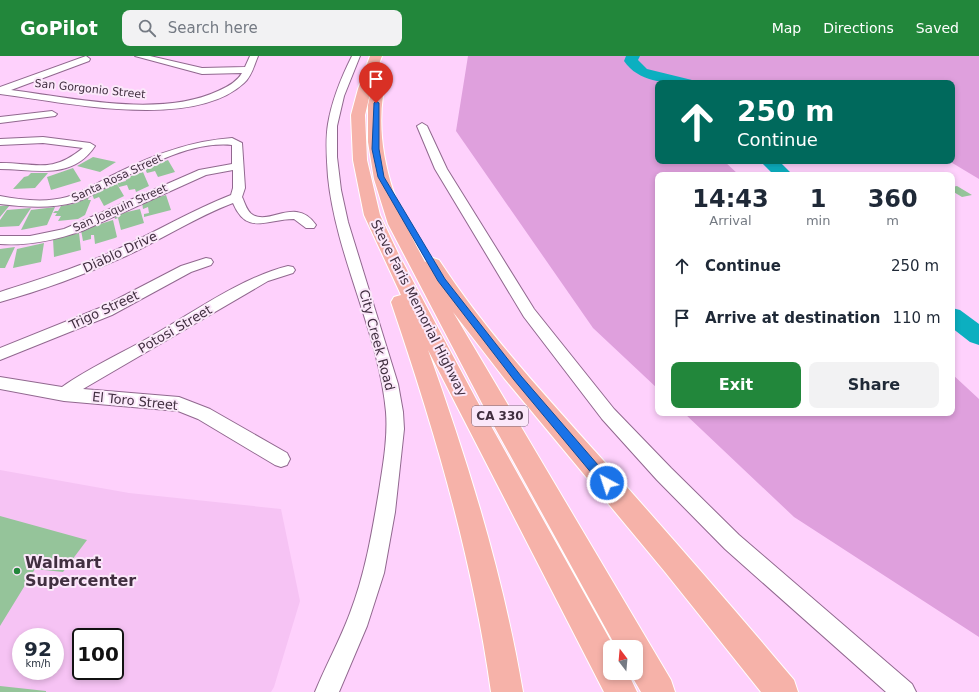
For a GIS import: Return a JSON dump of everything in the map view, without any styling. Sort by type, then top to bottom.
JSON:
[{"type":"highway","name":"Steve Faris Memorial Highway","points":[[376,56],[364,89],[358,115],[360,160],[372,215],[389,253],[468,406],[603,660]]},
{"type":"highway","name":"Steve Faris Memorial Highway","points":[[389,56],[379,80],[375,115],[376,149],[381,177],[391,212],[494,406],[629,640]]},
{"type":"highway","points":[[381,177],[442,281],[479,329],[518,378],[737,635],[782,692]]},
{"type":"highway","points":[[372,215],[450,444],[472,520],[497,628],[507,692]]},
{"type":"highway","points":[[643,664],[659,692]]},
{"type":"highway","name":"Steve Faris Memorial Highway","points":[[614,680],[621,692]]},
{"type":"street","points":[[139,56],[202,71],[248,70]]},
{"type":"street","name":"San Gorgonio Street","points":[[0,91],[124,106],[166,106],[194,101],[228,89],[241,80],[248,70],[254,56]]},
{"type":"street","name":"City Creek Road","points":[[326,692],[343,658],[370,585],[383,529],[392,464],[395,421],[390,382],[342,218],[334,174],[332,139],[335,111],[338,96],[356,56]]},
{"type":"street","points":[[0,91],[86,60]]},
{"type":"street","points":[[0,120],[52,114]]},
{"type":"street","points":[[422,126],[441,170],[529,313],[608,414],[664,474],[732,542],[904,692]]},
{"type":"street","points":[[0,142],[43,140],[90,146],[68,164],[57,167],[46,169],[0,166]]},
{"type":"street","name":"Santa Rosa Street","points":[[0,200],[25,204],[58,203],[73,199],[181,149],[201,145],[232,141],[237,143],[238,166]]},
{"type":"street","points":[[238,166],[238,188],[236,197],[249,218],[259,220],[300,216],[310,225]]},
{"type":"street","name":"San Joaquin Street","points":[[0,240],[16,242],[34,240],[60,234],[78,228],[203,172],[238,166]]},
{"type":"street","name":"Diablo Drive","points":[[0,297],[84,270],[123,252],[201,211],[236,197]]},
{"type":"street","name":"Trigo Street","points":[[0,354],[107,311],[186,269],[206,262]]},
{"type":"street","name":"Potosi Street","points":[[64,394],[88,377],[145,347],[263,278],[288,270]]},
{"type":"street","points":[[0,285],[39,284]]},
{"type":"street","name":"El Toro Street","points":[[0,383],[64,394],[179,404],[204,414],[281,459]]},
{"type":"shaded area","points":[[468,56],[979,56],[979,179],[954,164],[955,80],[655,80],[655,164],[727,164],[736,172],[655,172],[655,386],[593,328],[456,131]]},
{"type":"shaded area","points":[[955,377],[979,399],[979,637],[794,517],[687,416],[955,416]]},
{"type":"shaded area","points":[[0,470],[129,493],[281,509],[300,601],[274,687],[271,692],[0,692]]},
{"type":"building","points":[[93,157],[116,162],[100,172],[77,166]]},
{"type":"building","points":[[168,160],[175,172],[158,177],[155,171],[147,173],[145,169]]},
{"type":"building","points":[[73,168],[81,181],[51,190],[47,177]]},
{"type":"building","points":[[143,172],[149,186],[136,192],[135,189],[129,190],[127,185],[119,187],[117,183],[126,181],[125,178]]},
{"type":"building","points":[[31,173],[48,173],[35,188],[13,189],[24,177]]},
{"type":"building","points":[[117,184],[124,196],[104,206],[99,197],[94,199],[92,194]]},
{"type":"building","points":[[955,186],[957,186],[972,195],[962,197],[955,193]]},
{"type":"building","points":[[166,195],[171,210],[144,217],[144,214],[149,213],[148,207],[143,209],[142,202]]},
{"type":"building","points":[[89,197],[88,200],[91,200],[85,215],[78,219],[58,221],[61,216],[55,216],[57,213],[53,213],[58,211],[61,206],[73,204],[81,201],[83,198]]},
{"type":"building","points":[[10,205],[0,217],[0,206]]},
{"type":"building","points":[[55,207],[47,225],[21,230],[31,210]]},
{"type":"building","points":[[31,208],[19,226],[0,227],[0,220],[7,210]]},
{"type":"building","points":[[140,209],[144,223],[121,230],[118,218],[115,219],[114,215]]},
{"type":"building","points":[[113,220],[117,237],[95,244],[94,235],[91,235],[91,239],[83,241],[81,230]]},
{"type":"building","points":[[79,233],[81,250],[54,257],[53,239]]},
{"type":"building","points":[[44,243],[41,262],[13,268],[17,249]]},
{"type":"building","points":[[15,247],[5,268],[0,268],[0,249]]},
{"type":"building","name":"Walmart Supercenter","points":[[0,516],[87,540],[63,572],[35,569],[0,626]]},
{"type":"building","points":[[0,686],[46,691],[46,692],[0,692]]},
{"type":"waterway","points":[[633,56],[631,61],[642,72],[668,80]]},
{"type":"waterway","points":[[772,164],[781,172]]},
{"type":"waterway","points":[[955,318],[979,336]]},
{"type":"place","name":"Walmart Supercenter","points":[[17,571]]},
{"type":"route","points":[[376,103],[376,149],[381,177],[442,281],[518,378],[607,483]]}]
